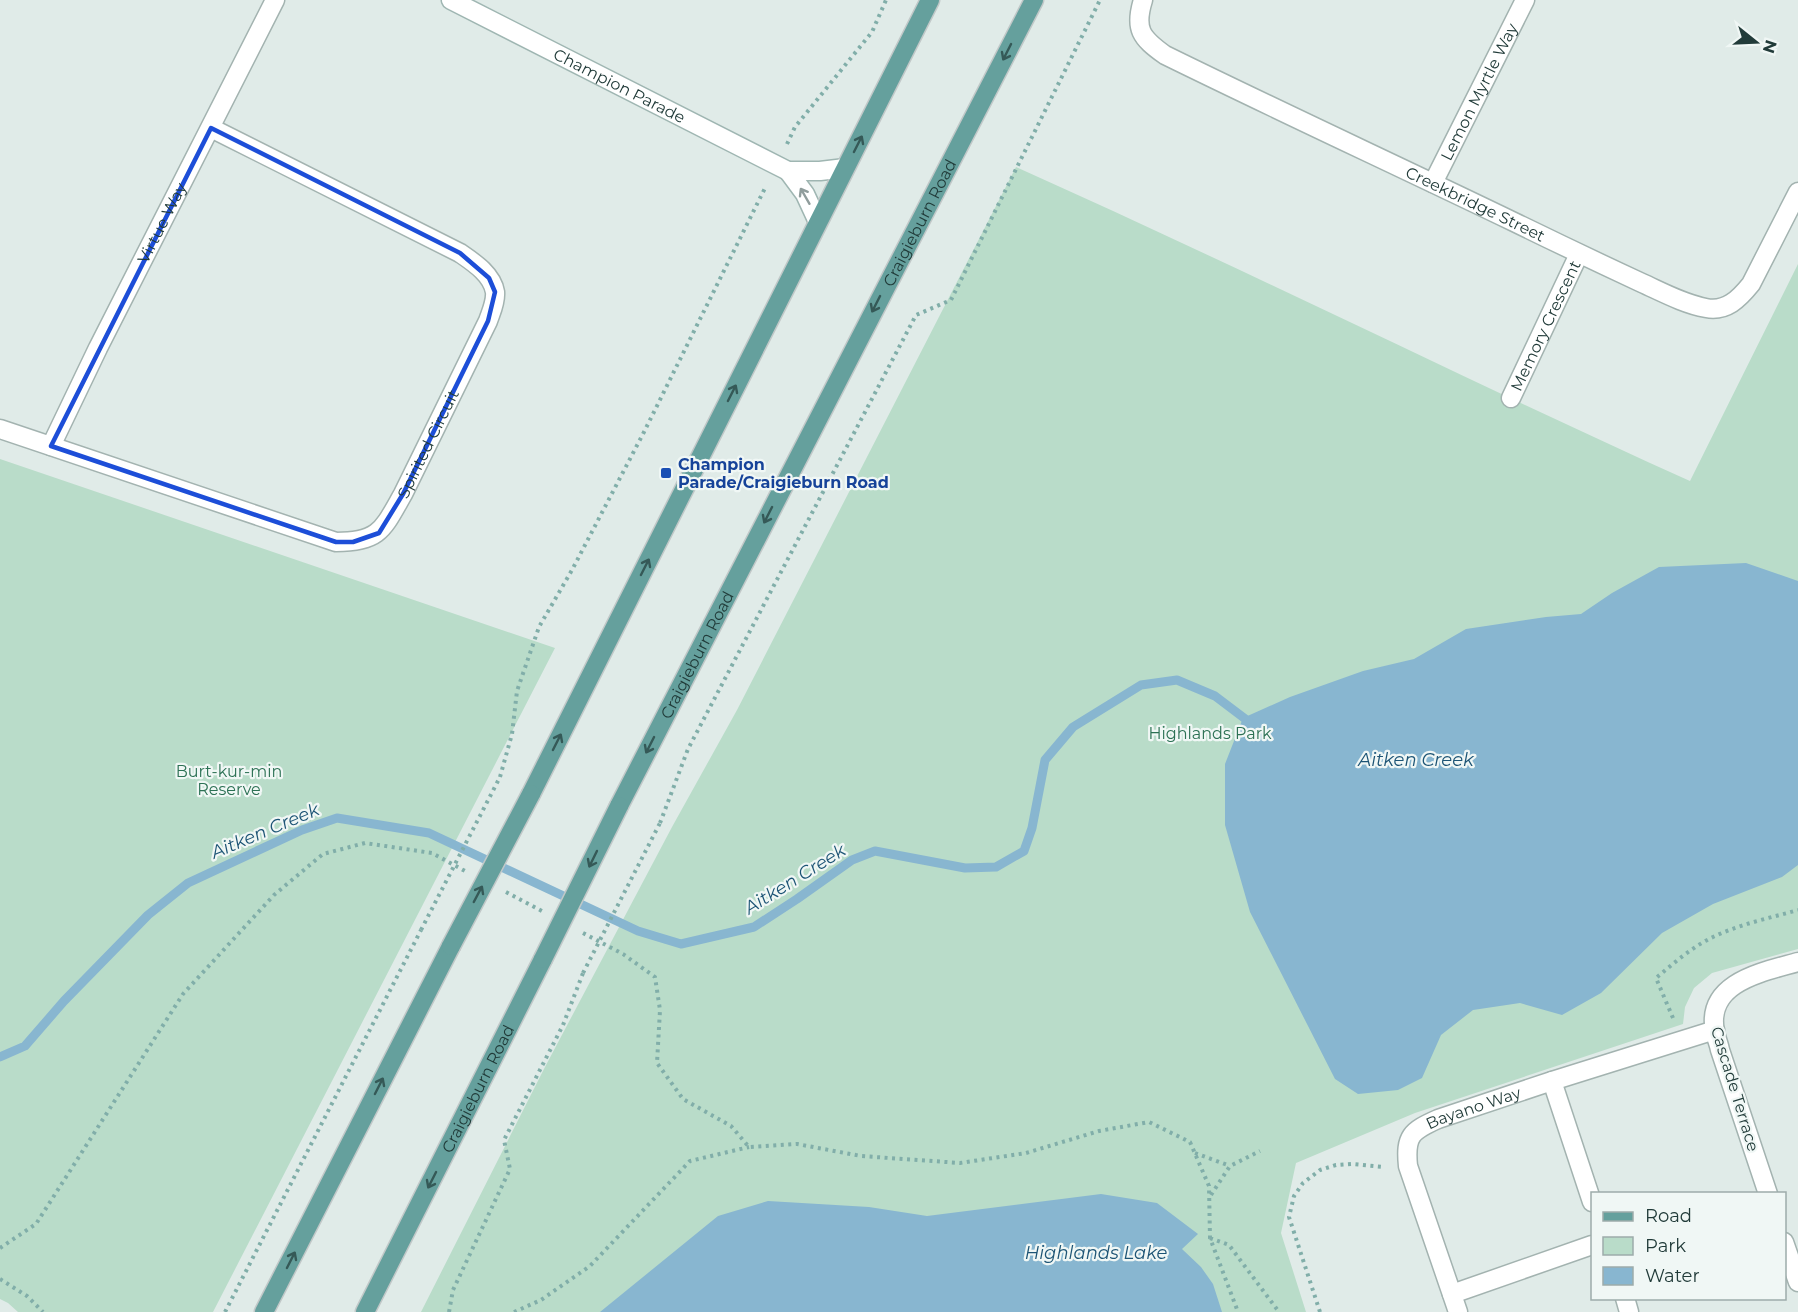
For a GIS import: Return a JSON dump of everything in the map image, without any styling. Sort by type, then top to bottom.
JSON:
[{"type":"main road","points":[[264,1312],[531,794],[930,0]]},
{"type":"main road","name":"Craigieburn Road","points":[[366,1312],[619,807],[1034,0]]},
{"type":"street","name":"Virtue Way","points":[[51,446],[98,348],[275,0]]},
{"type":"street","name":"Champion Parade","points":[[451,0],[782,168],[805,194],[818,222]]},
{"type":"street","name":"Creekbridge Street","points":[[1143,0],[1139,18],[1141,31],[1148,43],[1165,55],[1579,254],[1683,301],[1707,308],[1722,308],[1733,303],[1751,284],[1798,192]]},
{"type":"street","name":"Lemon Myrtle Way","points":[[1433,183],[1525,0]]},
{"type":"street","name":"Spirited Circuit","points":[[0,429],[336,542],[353,542],[379,533],[403,494],[488,321],[494,306],[495,292],[489,278],[478,266],[460,253],[211,128]]},
{"type":"street","name":"Champion Parade","points":[[782,168],[820,171],[845,168]]},
{"type":"street","name":"Memory Crescent","points":[[1511,398],[1579,254]]},
{"type":"street","name":"Cascade Terrace","points":[[1767,1192],[1714,1030],[1714,1017],[1724,994],[1731,986],[1760,972],[1798,962]]},
{"type":"street","name":"Bayano Way","points":[[1458,1312],[1408,1166],[1408,1142],[1413,1132],[1438,1119],[1552,1080],[1714,1030]]},
{"type":"street","points":[[1552,1080],[1591,1196]]},
{"type":"street","points":[[1786,1245],[1798,1282]]},
{"type":"street","points":[[1452,1294],[1591,1246]]},
{"type":"path","points":[[225,1312],[500,777],[512,734],[516,691],[539,627],[572,570],[782,168],[795,127],[872,32],[886,0]]},
{"type":"path","points":[[449,1312],[453,1290],[510,1169],[504,1140],[563,1025],[583,973],[660,823],[688,749],[916,315],[951,300],[1100,0]]},
{"type":"path","points":[[0,1248],[36,1224],[183,994],[274,895],[324,854],[365,843],[432,853],[474,876]]},
{"type":"path","points":[[506,892],[548,915]]},
{"type":"path","points":[[1681,1040],[1656,978],[1690,950],[1713,936],[1798,910]]},
{"type":"path","points":[[580,931],[622,954],[655,977],[660,1010],[657,1063],[683,1100],[731,1126],[749,1147]]},
{"type":"path","points":[[514,1312],[541,1300],[590,1266],[690,1161],[749,1147],[797,1144],[861,1156],[960,1163],[1026,1153],[1099,1131],[1149,1122],[1190,1142],[1209,1186],[1210,1238],[1238,1312]]},
{"type":"path","points":[[1210,1196],[1230,1166],[1260,1150]]},
{"type":"path","points":[[1195,1153],[1230,1166]]},
{"type":"path","points":[[1320,1312],[1289,1217],[1294,1196],[1303,1183],[1320,1170],[1336,1165],[1396,1168],[1408,1166]]},
{"type":"path","points":[[1210,1238],[1229,1245],[1279,1312]]},
{"type":"path","points":[[0,1279],[27,1296],[43,1312]]},
{"type":"highlighted area","points":[[211,128],[460,253],[489,278],[495,292],[488,321],[403,494],[379,533],[353,542],[336,542],[51,446]]},
{"type":"green space","name":"Highlands Park","points":[[1016,167],[1690,481],[1798,264],[1798,949],[1712,973],[1694,988],[1685,1007],[1683,1024],[1415,1113],[1296,1163],[1281,1233],[1306,1312],[421,1312],[545,1067],[672,827],[737,710]]},
{"type":"green space","name":"Burt-kur-min Reserve","points":[[0,459],[555,648],[213,1312],[18,1312],[0,1299]]},
{"type":"water","points":[[1746,563],[1798,581],[1798,865],[1782,877],[1713,904],[1662,933],[1601,993],[1562,1015],[1520,1003],[1473,1010],[1441,1035],[1422,1078],[1398,1090],[1358,1094],[1335,1079],[1250,912],[1225,825],[1225,764],[1243,718],[1290,697],[1363,671],[1414,659],[1466,629],[1581,614],[1612,593],[1659,567]]},
{"type":"water","name":"Highlands Lake","points":[[1101,1194],[1157,1203],[1198,1234],[1182,1249],[1201,1267],[1213,1284],[1222,1312],[600,1312],[718,1216],[768,1201],[869,1207],[927,1216]]},
{"type":"waterway","name":"Aitken Creek","points":[[0,1057],[25,1046],[64,1001],[148,915],[188,883],[302,830],[337,818],[429,833],[638,931],[681,944],[754,927],[852,860],[875,851],[965,868],[996,867],[1024,851],[1032,828],[1045,760],[1073,727],[1141,685],[1177,680],[1215,696],[1252,724]]},
{"type":"place","name":"Champion Parade/Craigieburn Road","points":[[666,473]]}]
